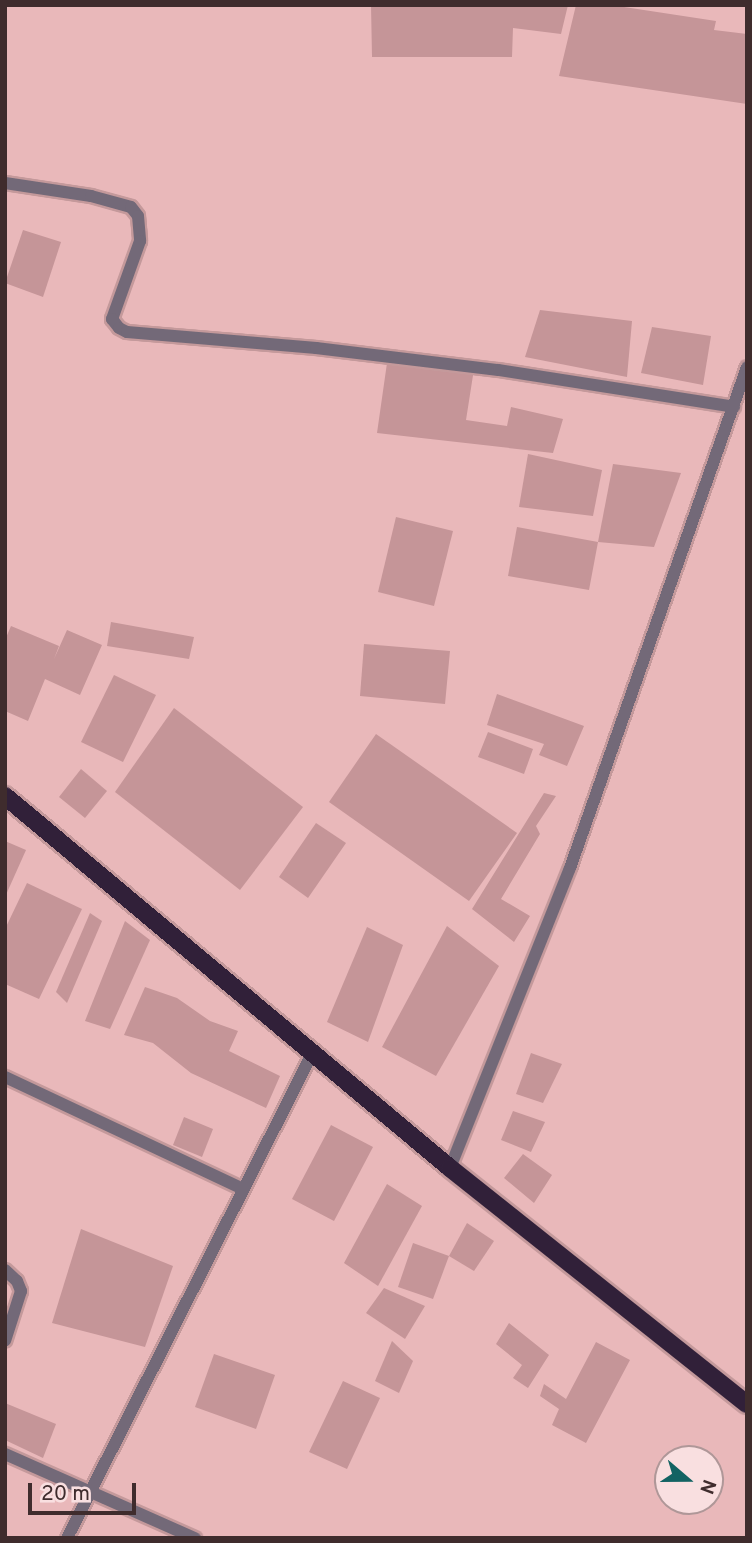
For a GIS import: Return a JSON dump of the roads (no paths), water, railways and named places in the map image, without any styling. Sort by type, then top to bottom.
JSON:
[{"type":"main road","points":[[5,796],[450,1168],[747,1404]]},
{"type":"street","points":[[5,183],[90,196],[131,207],[138,216],[140,241],[112,319],[119,328],[127,332],[316,348],[499,370],[734,407]]},
{"type":"street","points":[[450,1168],[570,868],[747,367]]},
{"type":"street","points":[[67,1538],[312,1054]]},
{"type":"street","points":[[5,1077],[243,1189]]},
{"type":"street","points":[[5,1270],[17,1281],[21,1292],[5,1341]]},
{"type":"street","points":[[5,1454],[195,1538]]}]
